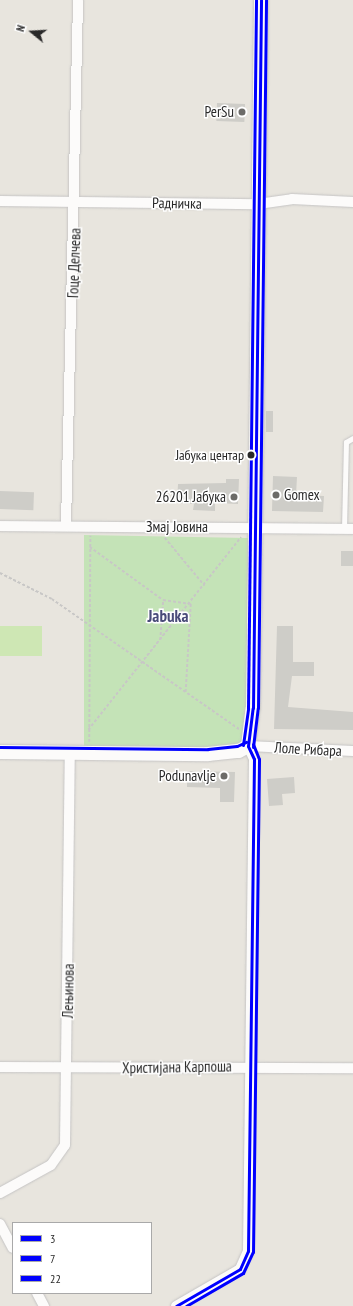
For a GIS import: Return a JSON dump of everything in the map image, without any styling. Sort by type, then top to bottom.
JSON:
[{"type":"main road","points":[[250,739],[256,528],[261,0]]},
{"type":"main road","name":"Лоле Рибара","points":[[0,752],[70,754],[208,754],[239,751],[250,739]]},
{"type":"street","name":"Гоце Делчева","points":[[66,526],[76,202],[78,0]]},
{"type":"street","name":"Радничка","points":[[0,201],[258,204],[292,199],[353,202]]},
{"type":"street","name":"Змај Јовина","points":[[0,526],[348,529]]},
{"type":"street","name":"Лоле Рибара","points":[[250,739],[353,751]]},
{"type":"street","points":[[176,1306],[240,1269],[246,1261],[253,1066],[254,759],[250,739]]},
{"type":"street","name":"Лењинова","points":[[0,1193],[58,1159],[64,1145],[67,1068],[70,754]]},
{"type":"street","name":"Христијана Карпоша","points":[[0,1067],[67,1068],[253,1066],[353,1068]]},
{"type":"street","points":[[0,1224],[12,1246]]},
{"type":"street","points":[[38,1294],[44,1306]]},
{"type":"lane","points":[[348,529],[346,442],[353,438]]},
{"type":"path","points":[[90,526],[88,730],[90,754]]},
{"type":"path","points":[[165,527],[165,541],[205,586]]},
{"type":"path","points":[[88,730],[241,540],[242,527]]},
{"type":"path","points":[[90,547],[163,600],[191,604]]},
{"type":"path","points":[[0,573],[27,584],[186,692],[250,739]]},
{"type":"path","points":[[160,642],[163,600]]},
{"type":"path","points":[[186,692],[191,604]]},
{"type":"green space","points":[[84,535],[248,538],[247,732],[243,742],[233,748],[84,747]]},
{"type":"green space","points":[[0,626],[42,626],[42,656],[0,656]]},
{"type":"building","points":[[217,103],[245,104],[244,122],[216,121]]},
{"type":"building","points":[[266,411],[273,411],[273,432],[266,432]]},
{"type":"building","points":[[273,476],[297,477],[296,495],[324,496],[323,512],[272,511]]},
{"type":"building","points":[[226,479],[239,479],[238,504],[215,503],[215,511],[193,510],[194,504],[177,503],[178,484],[226,483]]},
{"type":"building","points":[[0,491],[34,492],[33,510],[0,509]]},
{"type":"building","points":[[341,551],[353,551],[353,566],[341,566]]},
{"type":"building","points":[[277,626],[293,626],[293,662],[314,662],[314,676],[292,676],[288,707],[353,712],[353,730],[274,729]]},
{"type":"building","points":[[187,771],[235,772],[234,802],[220,802],[220,788],[187,787]]},
{"type":"building","points":[[294,777],[295,793],[282,794],[283,805],[269,806],[267,779]]},
{"type":"transit line","name":"22","points":[[243,745],[248,708],[256,0]]},
{"type":"transit line","name":"3","points":[[248,746],[253,708],[261,0]]},
{"type":"transit line","name":"7","points":[[253,747],[258,708],[266,0]]},
{"type":"transit line","name":"22","points":[[0,747],[208,749],[237,746],[246,742]]},
{"type":"transit line","name":"7","points":[[186,1306],[243,1273],[253,1252],[259,759],[253,744]]},
{"type":"transit line","name":"3","points":[[176,1306],[240,1269],[248,1251],[254,759],[248,746]]},
{"type":"place","name":"PerSu","points":[[242,112]]},
{"type":"place","name":"Јабука центар","points":[[251,455]]},
{"type":"place","name":"Gomex","points":[[276,495]]},
{"type":"place","name":"26201 Јабука","points":[[234,497]]},
{"type":"place","name":"Podunavlje","points":[[224,776]]},
{"type":"district","name":"Jabuka","points":[[168,617]]}]
